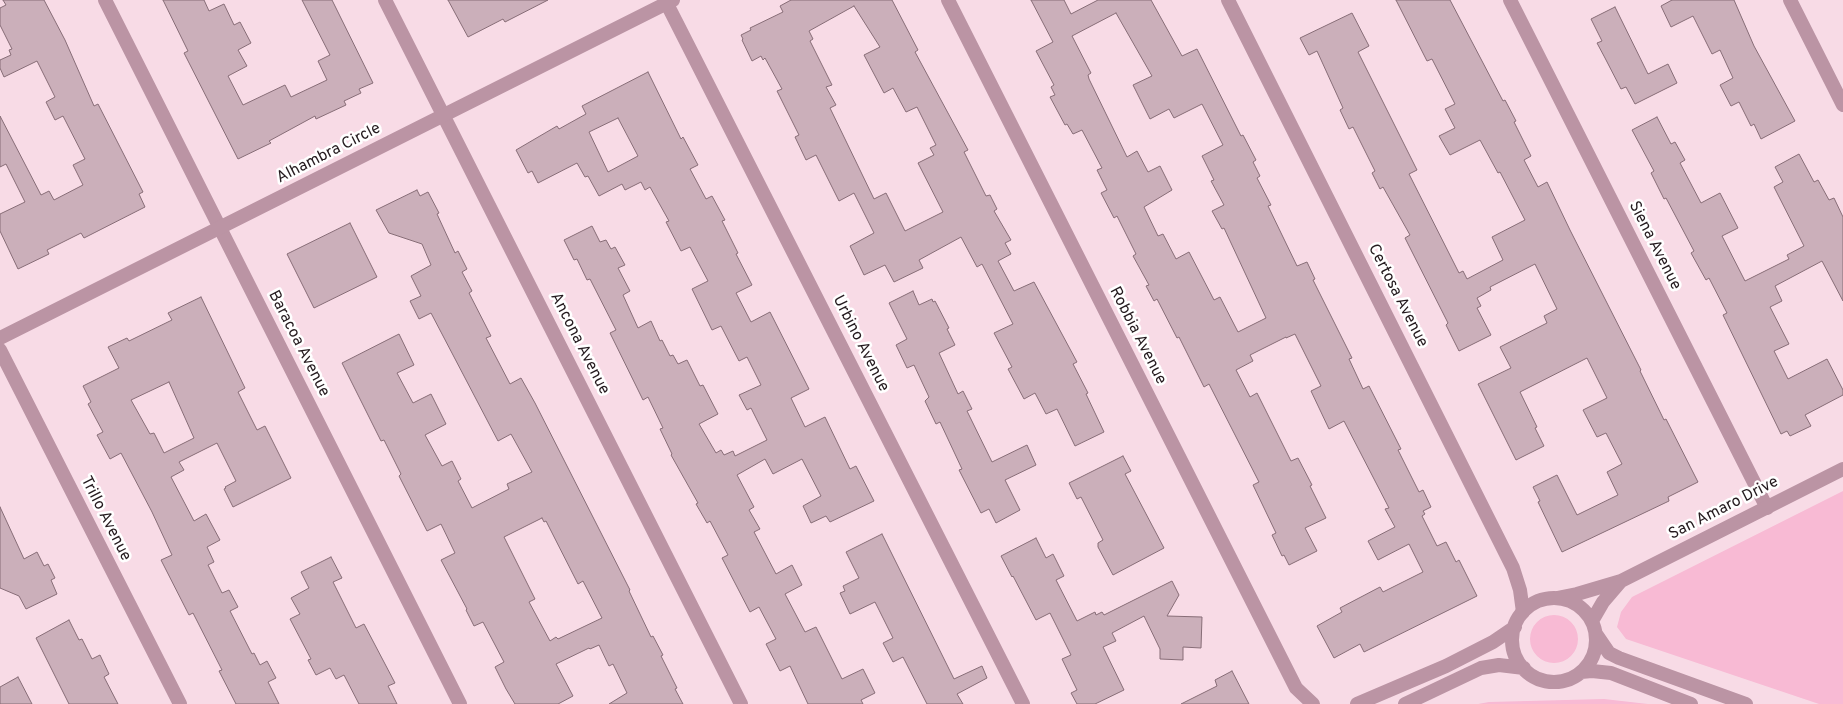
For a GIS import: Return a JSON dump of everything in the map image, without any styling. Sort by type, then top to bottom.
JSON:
[{"type":"street","name":"Baracoa Avenue","points":[[105,0],[460,704]]},
{"type":"street","name":"Ancona Avenue","points":[[385,0],[741,704]]},
{"type":"street","name":"Robbia Avenue","points":[[948,0],[1296,688],[1313,704]]},
{"type":"street","name":"Certosa Avenue","points":[[1228,0],[1513,568],[1520,590],[1523,612]]},
{"type":"street","name":"Siena Avenue","points":[[1510,0],[1767,508]]},
{"type":"street","points":[[1790,0],[1843,105]]},
{"type":"street","name":"Alhambra Circle","points":[[0,338],[444,116],[668,1]]},
{"type":"street","name":"Urbino Avenue","points":[[668,1],[1023,704]]},
{"type":"street","name":"Trillo Avenue","points":[[0,350],[180,704]]},
{"type":"street","name":"San Amaro Drive","points":[[1557,598],[1621,581],[1843,469]]},
{"type":"street","name":"San Amaro Drive","points":[[1594,628],[1603,602],[1621,581]]},
{"type":"street","points":[[1691,704],[1611,673],[1581,672],[1555,682],[1538,678],[1524,668],[1514,652],[1513,635],[1515,627],[1523,612],[1539,601],[1557,598],[1574,603],[1587,614],[1609,653],[1746,704]]},
{"type":"street","points":[[1357,704],[1446,666],[1493,642],[1515,627]]},
{"type":"street","points":[[1581,672],[1593,655],[1596,645],[1594,628]]},
{"type":"street","points":[[1404,704],[1481,668],[1499,665],[1524,668]]},
{"type":"street","name":"Robbia Avenue","points":[[1296,688],[1297,704]]},
{"type":"shaded area","points":[[1843,491],[1843,704],[1819,704],[1626,639],[1617,627],[1621,612],[1632,597]]},
{"type":"shaded area","points":[[1549,615],[1559,615],[1571,622],[1578,634],[1578,644],[1571,656],[1559,663],[1549,663],[1541,659],[1534,652],[1530,644],[1530,634],[1534,626],[1541,619]]},
{"type":"shaded area","points":[[1604,699],[1648,704],[1478,704],[1489,702]]},
{"type":"building","points":[[3,0],[44,0],[65,40],[94,106],[98,104],[143,192],[139,194],[145,207],[84,238],[81,233],[47,250],[49,254],[18,269],[0,231],[0,214],[25,202],[6,164],[0,167],[0,116],[41,195],[49,191],[54,200],[83,185],[73,165],[85,159],[63,116],[55,120],[46,102],[55,97],[37,61],[4,77],[0,68],[0,60],[11,55],[9,50],[12,49],[0,25],[0,8],[6,5]]},
{"type":"building","points":[[163,0],[204,0],[209,11],[224,4],[234,25],[240,22],[251,43],[238,50],[247,66],[228,76],[243,105],[285,85],[291,97],[327,80],[318,61],[330,55],[302,0],[332,0],[373,83],[359,89],[361,93],[344,101],[346,105],[316,119],[315,116],[269,141],[271,143],[238,159],[184,53],[188,51]]},
{"type":"building","points":[[448,0],[548,0],[505,22],[503,19],[468,37]]},
{"type":"building","points":[[791,0],[892,0],[918,50],[915,52],[968,150],[964,152],[986,196],[990,195],[997,209],[994,211],[1011,240],[1005,243],[1011,254],[998,261],[1014,291],[1034,282],[1077,362],[1073,364],[1088,393],[1086,394],[1104,432],[1075,446],[1057,409],[1046,414],[1035,393],[1024,399],[1008,369],[1012,367],[994,333],[1013,324],[982,264],[977,267],[961,237],[919,260],[923,268],[894,282],[885,265],[864,275],[850,246],[874,233],[854,193],[839,201],[816,155],[806,160],[795,137],[799,135],[777,91],[782,89],[765,58],[763,60],[761,56],[752,61],[742,40],[741,35],[751,30],[750,28],[783,12],[780,6]],"holes":[[[854,6],[880,47],[864,55],[884,93],[893,88],[906,112],[917,107],[936,145],[930,148],[934,155],[918,163],[943,212],[905,231],[886,193],[874,199],[830,108],[836,105],[826,87],[832,85],[810,41],[813,39],[809,31]]]},
{"type":"building","points":[[1031,0],[1064,0],[1071,14],[1098,0],[1151,0],[1182,56],[1197,49],[1241,136],[1243,135],[1256,160],[1253,162],[1260,176],[1257,178],[1271,205],[1268,206],[1297,266],[1307,262],[1315,279],[1313,280],[1352,358],[1349,359],[1363,389],[1369,386],[1401,449],[1398,450],[1419,492],[1423,490],[1431,507],[1423,511],[1425,514],[1422,516],[1437,546],[1446,542],[1456,562],[1459,560],[1477,596],[1364,652],[1360,644],[1334,658],[1317,626],[1342,612],[1340,608],[1380,587],[1383,592],[1423,572],[1409,544],[1378,560],[1368,541],[1395,527],[1385,509],[1389,508],[1344,421],[1329,429],[1311,391],[1321,386],[1295,334],[1250,355],[1253,361],[1236,370],[1250,397],[1257,393],[1291,461],[1298,458],[1326,518],[1305,528],[1317,551],[1289,565],[1284,555],[1282,556],[1272,535],[1276,533],[1253,485],[1259,482],[1209,384],[1204,387],[1179,337],[1177,338],[1157,299],[1154,301],[1146,286],[1149,285],[1133,256],[1136,254],[1117,216],[1114,218],[1101,193],[1107,190],[1097,170],[1102,168],[1082,130],[1073,134],[1067,124],[1065,125],[1050,97],[1055,95],[1051,87],[1054,85],[1036,51],[1053,42]],"holes":[[[1116,13],[1152,76],[1133,85],[1150,119],[1169,109],[1174,118],[1202,104],[1223,145],[1202,156],[1214,180],[1211,181],[1224,205],[1212,211],[1222,229],[1224,228],[1266,318],[1238,332],[1220,297],[1214,300],[1189,252],[1176,259],[1163,234],[1158,236],[1144,207],[1172,190],[1160,166],[1148,172],[1137,151],[1127,157],[1089,79],[1088,75],[1091,73],[1072,36]]]},
{"type":"building","points":[[1396,0],[1450,0],[1503,101],[1505,100],[1516,121],[1514,122],[1531,156],[1524,160],[1538,187],[1547,182],[1664,420],[1666,419],[1698,482],[1668,497],[1669,501],[1562,552],[1538,502],[1540,501],[1533,487],[1557,475],[1577,515],[1618,495],[1607,472],[1622,464],[1606,433],[1597,437],[1583,410],[1607,398],[1587,358],[1520,392],[1544,446],[1516,460],[1478,384],[1511,368],[1500,347],[1547,323],[1544,316],[1557,309],[1535,264],[1490,287],[1491,290],[1477,298],[1481,306],[1477,308],[1491,335],[1459,351],[1446,325],[1448,323],[1405,238],[1410,235],[1383,187],[1380,189],[1372,173],[1375,171],[1353,127],[1349,129],[1340,110],[1343,108],[1317,51],[1309,55],[1300,38],[1352,13],[1369,46],[1358,52],[1417,170],[1409,174],[1459,273],[1463,271],[1467,279],[1503,260],[1492,237],[1525,220],[1500,172],[1498,173],[1480,140],[1450,155],[1439,136],[1455,128],[1445,109],[1455,104],[1432,59],[1427,61]]},
{"type":"building","points":[[1672,0],[1734,0],[1754,46],[1795,121],[1761,139],[1754,124],[1751,126],[1739,102],[1731,106],[1720,85],[1733,78],[1720,50],[1712,54],[1693,16],[1671,27],[1661,6]]},
{"type":"building","points":[[1615,7],[1648,74],[1668,64],[1677,83],[1635,104],[1626,87],[1621,89],[1597,43],[1602,41],[1591,19]]},
{"type":"building","points":[[648,72],[681,139],[683,137],[698,165],[690,169],[706,199],[712,196],[725,220],[722,221],[752,285],[736,293],[751,322],[770,312],[809,389],[791,398],[805,427],[825,417],[850,469],[856,466],[874,501],[830,522],[826,516],[811,523],[803,506],[821,496],[802,459],[773,474],[765,459],[737,475],[754,507],[749,510],[760,529],[754,532],[776,574],[792,565],[802,585],[785,594],[805,632],[816,627],[842,679],[863,669],[875,693],[861,700],[863,704],[808,704],[790,666],[780,671],[766,644],[776,639],[759,607],[750,612],[722,558],[728,555],[710,521],[707,523],[696,504],[698,503],[671,455],[660,429],[663,428],[648,397],[643,400],[610,333],[616,330],[590,279],[587,280],[577,259],[574,260],[564,240],[592,226],[600,242],[606,240],[611,249],[615,247],[625,265],[618,268],[630,291],[623,295],[638,328],[651,321],[660,341],[662,340],[670,356],[673,355],[678,364],[687,360],[700,386],[703,385],[718,414],[699,424],[716,453],[721,450],[724,455],[733,451],[735,456],[767,440],[751,408],[747,410],[739,395],[761,385],[747,357],[739,361],[721,326],[712,330],[692,289],[708,281],[690,247],[681,251],[666,222],[669,221],[650,187],[645,190],[641,182],[625,190],[622,184],[599,196],[588,176],[585,177],[577,163],[538,183],[532,171],[528,173],[516,150],[557,126],[559,129],[586,114],[582,106]],"holes":[[[618,118],[638,156],[608,172],[589,132]]]},
{"type":"building","points":[[1657,117],[1671,144],[1675,142],[1685,160],[1680,163],[1701,203],[1720,193],[1738,228],[1722,236],[1745,281],[1789,259],[1787,255],[1804,246],[1774,187],[1783,182],[1775,167],[1799,154],[1814,182],[1818,180],[1829,200],[1834,198],[1843,217],[1843,301],[1822,261],[1775,286],[1782,301],[1770,307],[1789,344],[1774,351],[1788,379],[1827,359],[1843,390],[1843,395],[1805,415],[1811,426],[1790,436],[1787,431],[1781,434],[1723,315],[1727,313],[1709,278],[1706,280],[1691,253],[1694,251],[1666,198],[1664,199],[1651,173],[1654,171],[1632,130]]},
{"type":"building","points":[[417,190],[420,196],[428,192],[439,213],[437,214],[455,253],[458,251],[467,269],[462,272],[472,291],[469,293],[491,336],[486,338],[510,384],[521,378],[535,403],[630,590],[651,637],[653,636],[663,655],[661,656],[683,704],[609,704],[627,693],[613,664],[609,666],[599,645],[556,664],[573,696],[558,704],[515,704],[495,667],[504,662],[483,622],[474,626],[441,560],[455,553],[441,524],[427,531],[399,476],[401,474],[384,440],[381,441],[342,363],[399,334],[414,365],[397,373],[413,403],[431,394],[446,424],[425,435],[442,466],[452,461],[461,479],[458,481],[472,508],[509,489],[507,484],[532,472],[511,434],[498,441],[431,313],[419,319],[410,301],[421,296],[411,276],[431,265],[422,244],[389,233],[376,210]],"holes":[[[542,518],[544,522],[546,521],[578,584],[583,581],[602,618],[550,641],[529,602],[535,599],[504,537]]]},
{"type":"building","points":[[350,223],[377,277],[314,308],[287,254]]},
{"type":"building","points":[[913,291],[919,305],[932,299],[933,302],[935,301],[949,328],[947,329],[955,345],[939,353],[958,394],[963,391],[972,409],[967,411],[992,462],[1027,445],[1036,465],[1005,480],[1020,510],[996,523],[989,509],[981,513],[959,470],[962,469],[940,422],[936,424],[925,401],[929,397],[914,365],[907,368],[896,345],[907,339],[889,303]]},
{"type":"building","points":[[201,297],[245,388],[238,392],[257,430],[265,426],[291,478],[233,507],[224,489],[236,481],[217,443],[179,462],[184,470],[171,477],[194,521],[206,514],[220,540],[207,547],[214,562],[208,565],[222,593],[229,590],[238,607],[230,611],[252,654],[254,653],[260,665],[267,661],[276,678],[268,682],[279,704],[236,704],[219,671],[222,670],[193,613],[189,615],[161,560],[172,555],[152,512],[121,453],[110,459],[97,435],[103,432],[88,404],[91,402],[83,386],[119,368],[108,347],[127,338],[129,341],[172,320],[168,313]],"holes":[[[169,382],[194,438],[164,453],[154,433],[150,434],[131,400]]]},
{"type":"building","points":[[1123,456],[1131,471],[1125,474],[1164,548],[1113,575],[1098,547],[1098,543],[1103,540],[1081,497],[1077,499],[1069,483]]},
{"type":"building","points":[[0,507],[24,559],[37,552],[44,566],[48,564],[55,578],[51,580],[57,594],[26,609],[19,596],[0,588]]},
{"type":"building","points":[[882,534],[954,679],[982,666],[987,678],[957,694],[963,704],[927,704],[903,657],[893,662],[883,643],[893,638],[875,602],[850,614],[840,593],[845,591],[843,586],[859,578],[846,552]]},
{"type":"building","points":[[1036,538],[1046,558],[1053,554],[1064,576],[1056,580],[1077,621],[1095,612],[1096,615],[1102,612],[1104,615],[1172,581],[1179,595],[1167,616],[1202,617],[1201,648],[1183,647],[1183,660],[1160,659],[1160,649],[1144,616],[1112,633],[1116,641],[1103,647],[1124,690],[1095,704],[1077,704],[1071,693],[1077,690],[1062,659],[1071,655],[1050,613],[1036,620],[1001,556]]},
{"type":"building","points":[[331,557],[342,578],[333,582],[356,628],[364,624],[395,683],[388,686],[397,704],[359,704],[344,675],[336,679],[330,668],[316,675],[308,660],[311,659],[290,619],[300,614],[291,598],[309,588],[301,572]]},
{"type":"building","points":[[69,620],[79,640],[82,639],[92,659],[100,655],[109,674],[104,677],[118,704],[69,704],[36,638]]},
{"type":"building","points":[[1232,671],[1249,704],[1181,704],[1217,686],[1215,680]]},
{"type":"building","points":[[18,677],[32,704],[0,704],[0,687]]}]
